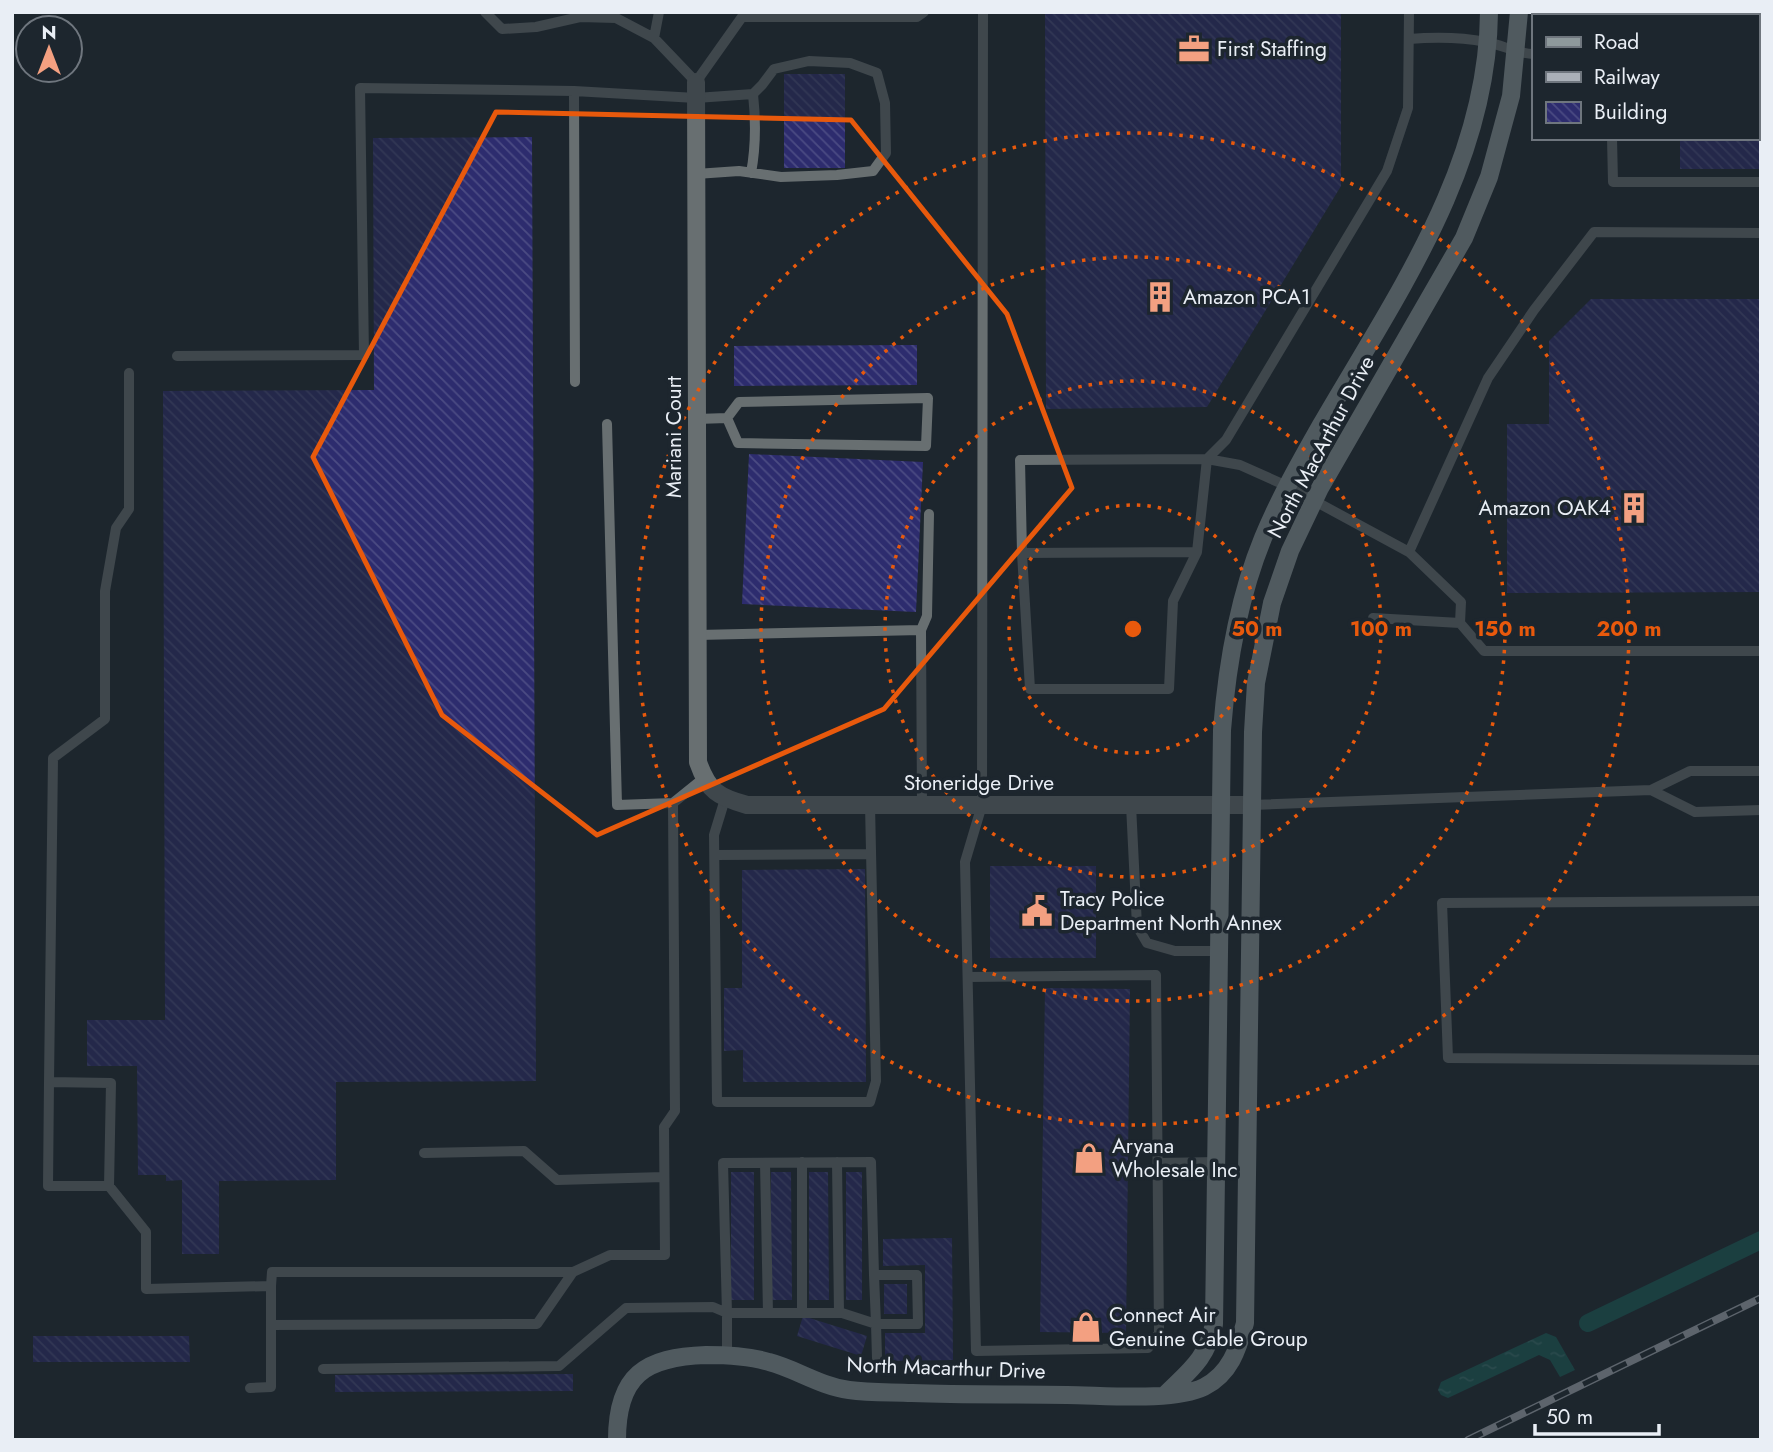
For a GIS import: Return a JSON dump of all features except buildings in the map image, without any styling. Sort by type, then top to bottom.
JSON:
[{"type":"main road","name":"North MacArthur Drive","points":[[1165,1395],[1202,1359],[1210,1343],[1214,1324],[1220,805],[1226,681],[1245,590],[1263,538],[1287,486],[1430,237],[1457,177],[1481,92],[1489,12]]},
{"type":"main road","name":"North MacArthur Drive","points":[[1165,1395],[1199,1389],[1219,1377],[1236,1356],[1245,1323],[1256,683],[1272,603],[1290,551],[1315,499],[1464,238],[1489,177],[1525,53],[1519,12]]},
{"type":"main road","name":"North Macarthur Drive","points":[[617,1440],[618,1410],[627,1387],[643,1370],[659,1361],[681,1356],[727,1355],[769,1362],[830,1387],[851,1391],[1165,1395]]},
{"type":"street","name":"Mariani Court","points":[[696,90],[698,762],[713,788]]},
{"type":"street","name":"Stoneridge Drive","points":[[713,788],[747,805],[1252,805]]},
{"type":"lane","points":[[485,12],[502,29],[536,27],[580,17],[616,18],[654,38],[696,90]]},
{"type":"lane","points":[[654,38],[659,12]]},
{"type":"lane","points":[[696,90],[738,14],[917,17],[923,12]]},
{"type":"lane","points":[[968,977],[1156,975],[1159,1333],[1148,1348],[976,1351],[965,862],[982,805],[983,12]]},
{"type":"lane","points":[[1409,12],[1408,108],[1387,171],[1226,440],[1207,459],[1197,552],[1173,601],[1169,689],[1030,689],[1021,553],[1020,460],[1207,459],[1240,465],[1315,499],[1409,552],[1461,602],[1460,623],[1484,651],[1761,651]]},
{"type":"lane","points":[[1409,39],[1435,37],[1487,42],[1525,53]]},
{"type":"lane","points":[[177,356],[364,355],[360,88],[696,90],[753,94],[774,69],[809,61],[850,63],[877,73],[885,103],[886,153],[873,171],[781,177],[739,171],[696,174]]},
{"type":"lane","points":[[574,91],[575,382]]},
{"type":"lane","points":[[751,173],[756,123],[753,94]]},
{"type":"lane","points":[[1612,140],[1613,182],[1761,182]]},
{"type":"lane","points":[[1409,552],[1488,377],[1534,310],[1594,232],[1761,233]]},
{"type":"lane","points":[[108,1186],[48,1186],[53,758],[105,719],[105,591],[116,528],[129,509],[129,373]]},
{"type":"lane","points":[[928,398],[926,446],[738,443],[727,418],[739,402],[928,398]]},
{"type":"lane","points":[[697,419],[727,418]]},
{"type":"lane","points":[[607,424],[617,805],[673,803],[713,788],[717,1102],[870,1102],[876,1081],[870,805]]},
{"type":"lane","points":[[922,805],[921,630],[927,616],[929,514]]},
{"type":"lane","points":[[1021,553],[1197,552]]},
{"type":"lane","points":[[1373,618],[1460,623]]},
{"type":"lane","points":[[698,635],[921,630]]},
{"type":"lane","points":[[1252,805],[1651,790],[1690,771],[1761,771]]},
{"type":"lane","points":[[1651,790],[1695,812],[1761,810]]},
{"type":"lane","points":[[250,1388],[271,1387],[272,1272],[573,1272],[610,1255],[664,1255],[664,1127],[675,1111],[673,803]]},
{"type":"lane","points":[[1131,805],[1137,926],[1147,943],[1175,951],[1219,951]]},
{"type":"lane","points":[[715,855],[871,854]]},
{"type":"lane","points":[[1761,901],[1442,902],[1448,1058],[1761,1060]]},
{"type":"lane","points":[[49,1082],[111,1083],[108,1186],[146,1232],[146,1289],[271,1286]]},
{"type":"lane","points":[[424,1153],[524,1151],[557,1180],[664,1177]]},
{"type":"lane","points":[[802,1162],[802,1313]]},
{"type":"lane","points":[[836,1162],[839,1313]]},
{"type":"lane","points":[[727,1355],[723,1163],[871,1162],[877,1358]]},
{"type":"lane","points":[[1158,1163],[1217,1162]]},
{"type":"lane","points":[[765,1163],[768,1313]]},
{"type":"lane","points":[[271,1325],[537,1324],[573,1272]]},
{"type":"lane","points":[[323,1369],[559,1366],[626,1308],[713,1307],[727,1313],[839,1313],[876,1324],[918,1324],[918,1275],[874,1275]]},
{"type":"highlighted area","points":[[496,112],[851,120],[1007,314],[1072,488],[884,709],[597,835],[442,715],[313,457]]},
{"type":"water","points":[[1546,1333],[1556,1337],[1575,1370],[1560,1377],[1550,1360],[1539,1355],[1448,1398],[1438,1390],[1441,1382]]},
{"type":"waterway","points":[[1588,1323],[1761,1240]]},
{"type":"railway","points":[[1468,1440],[1761,1298]]},
{"type":"place","name":"First Staffing","points":[[1194,49]]},
{"type":"place","name":"Amazon PCA1","points":[[1160,297]]},
{"type":"place","name":"Amazon OAK4","points":[[1634,508]]},
{"type":"place","name":"Tracy Police Department North Annex","points":[[1037,911]]},
{"type":"place","name":"Aryana Wholesale Inc","points":[[1089,1158]]},
{"type":"place","name":"Connect Air Genuine Cable Group","points":[[1086,1327]]}]
